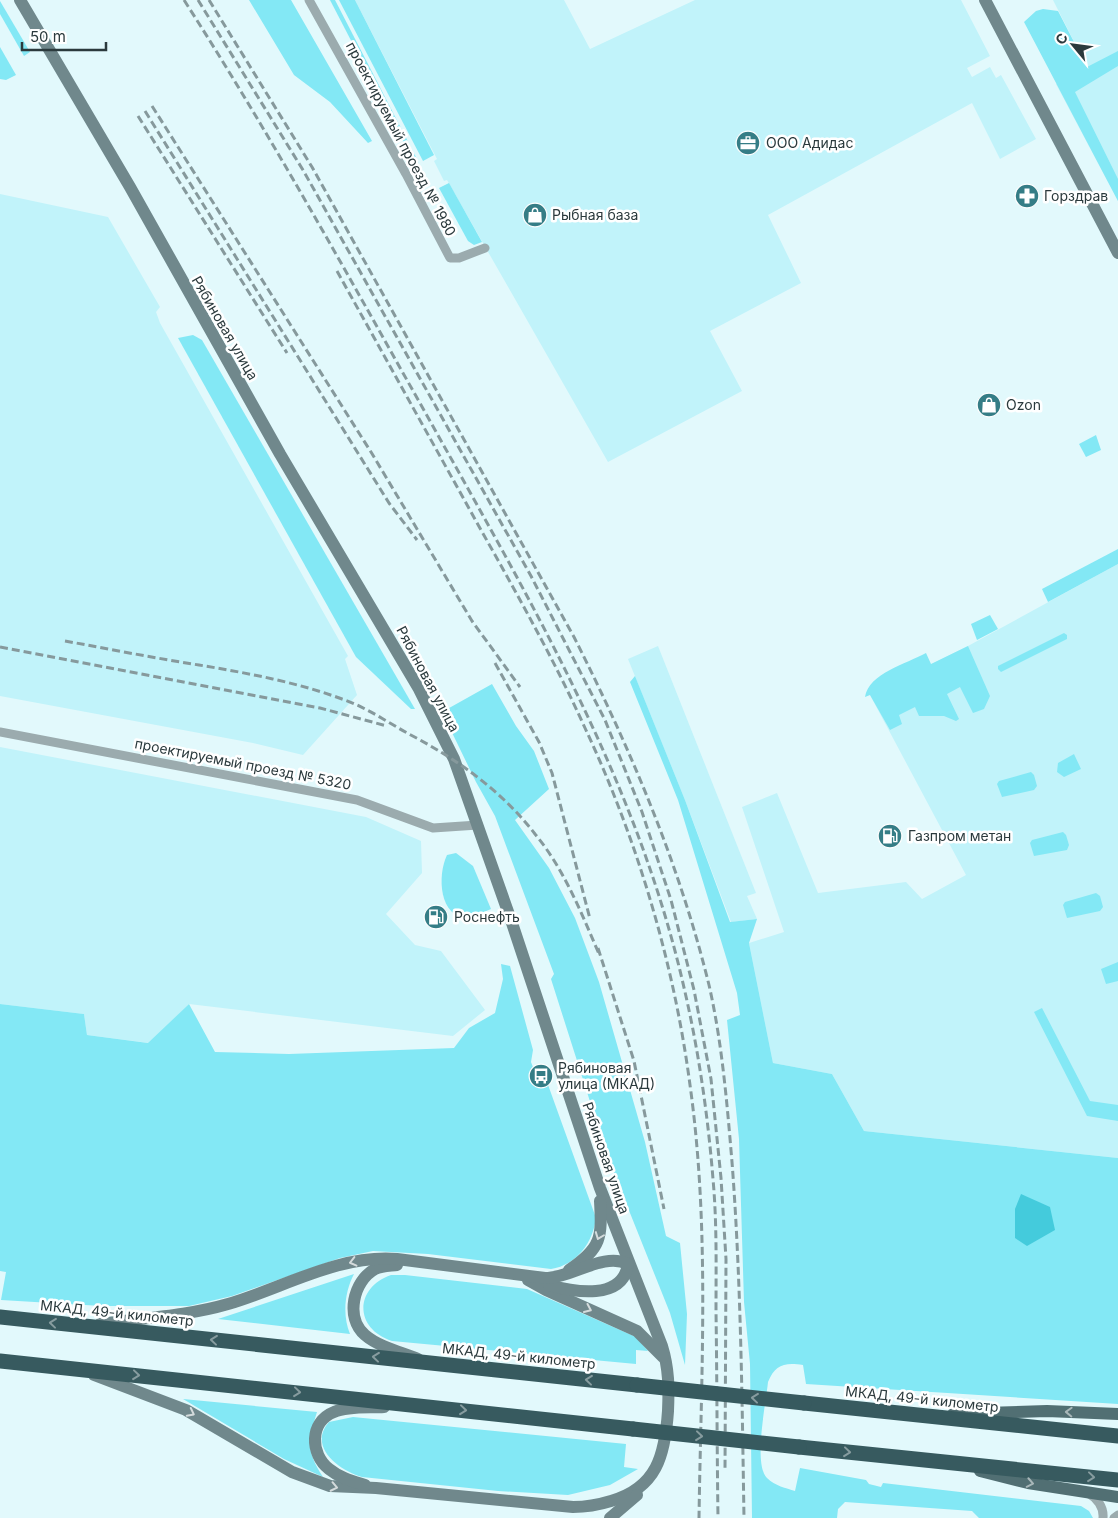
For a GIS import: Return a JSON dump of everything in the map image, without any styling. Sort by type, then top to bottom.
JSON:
[{"type":"highway","name":"МКАД, 49-й километр","points":[[0,1318],[1118,1436]]},
{"type":"highway","points":[[0,1361],[414,1404],[948,1464],[1118,1480]]},
{"type":"main road","points":[[919,1415],[1047,1411],[1118,1414]]},
{"type":"main road","points":[[948,1464],[1028,1483],[1118,1497]]},
{"type":"street","name":"Рябиновая улица","points":[[20,0],[125,179],[280,454],[418,689],[454,759],[600,1188],[628,1264],[657,1332],[666,1361],[669,1383],[666,1430],[661,1457],[633,1500],[610,1518]]},
{"type":"street","name":"проектируемый проезд № 1980","points":[[309,0],[406,174],[450,258],[459,258],[485,248]]},
{"type":"street","points":[[985,0],[1118,253]]},
{"type":"street","name":"проектируемый проезд № 5320","points":[[0,732],[357,800],[433,828],[478,825]]},
{"type":"street","points":[[560,1276],[587,1256],[600,1236],[602,1222],[600,1188]]},
{"type":"street","points":[[88,1327],[206,1310],[360,1260],[388,1258],[545,1278],[560,1276],[611,1260],[628,1264],[627,1273],[621,1281],[595,1291],[568,1290],[513,1275]]},
{"type":"street","points":[[419,1263],[384,1266],[371,1272],[358,1287],[354,1310],[357,1324],[364,1335],[425,1362]]},
{"type":"street","points":[[528,1280],[637,1331],[666,1361]]},
{"type":"street","points":[[80,1369],[186,1410],[300,1476],[339,1488],[376,1488],[550,1506],[587,1513],[621,1498],[646,1482]]},
{"type":"street","points":[[376,1488],[343,1478],[326,1467],[314,1445],[316,1429],[324,1418],[338,1410],[414,1404]]},
{"type":"street","points":[[1085,1492],[1095,1497],[1100,1505],[1103,1518]]},
{"type":"street","points":[[550,1506],[568,1518]]},
{"type":"street","points":[[1114,1518],[1118,1515]]},
{"type":"shaded area","points":[[249,0],[291,0],[372,141],[368,143],[330,102],[294,75]]},
{"type":"shaded area","points":[[330,0],[335,0],[419,163],[413,160]]},
{"type":"shaded area","points":[[339,0],[355,0],[434,155],[423,161]]},
{"type":"shaded area","points":[[355,0],[564,0],[590,49],[695,0],[961,0],[990,56],[967,68],[972,77],[990,67],[996,78],[1001,75],[1036,139],[1000,159],[972,103],[768,215],[801,283],[710,331],[742,391],[608,462],[447,180],[444,181],[434,161],[437,159]]},
{"type":"shaded area","points":[[1053,0],[1118,0],[1118,201],[1056,84],[1087,67]]},
{"type":"shaded area","points":[[0,1],[30,52],[24,56],[0,14]]},
{"type":"shaded area","points":[[1043,9],[1058,11],[1087,67],[1118,51],[1118,66],[1075,92],[1118,179],[1118,201],[1024,22],[1036,11]]},
{"type":"shaded area","points":[[0,47],[16,75],[6,80],[0,79]]},
{"type":"shaded area","points":[[449,183],[482,242],[474,245],[468,241],[439,188]]},
{"type":"shaded area","points":[[0,194],[108,217],[160,307],[156,312],[160,323],[348,656],[345,659],[357,695],[303,755],[253,743],[0,696]]},
{"type":"shaded area","points":[[193,335],[202,340],[415,709],[411,709],[356,657],[178,338]]},
{"type":"shaded area","points":[[1096,435],[1101,450],[1086,457],[1079,444]]},
{"type":"shaded area","points":[[1118,549],[1118,564],[1048,602],[1042,589]]},
{"type":"shaded area","points":[[1118,564],[1118,1158],[864,1131],[832,1074],[773,1063],[749,943],[784,932],[742,807],[777,793],[818,893],[906,882],[922,899],[966,875],[870,695],[968,646]]},
{"type":"shaded area","points":[[990,615],[998,629],[977,640],[971,624]]},
{"type":"shaded area","points":[[1064,633],[1067,635],[1067,639],[1001,672],[998,669],[998,666]]},
{"type":"shaded area","points":[[658,646],[756,893],[747,896],[757,919],[731,922],[685,800],[628,659]]},
{"type":"shaded area","points":[[968,646],[990,696],[984,709],[973,713],[960,687],[947,694],[959,719],[956,721],[944,716],[919,716],[915,707],[899,715],[902,724],[890,730],[870,695],[865,697],[873,682],[899,665],[926,653],[931,664]]},
{"type":"shaded area","points":[[635,676],[685,800],[730,922],[757,919],[749,943],[773,1063],[832,1074],[864,1131],[1118,1158],[1118,1404],[806,1384],[803,1365],[790,1364],[777,1368],[768,1382],[761,1447],[763,1471],[773,1483],[795,1491],[800,1468],[866,1480],[869,1484],[881,1487],[883,1483],[1081,1506],[1089,1511],[1093,1518],[979,1518],[972,1511],[845,1502],[838,1509],[837,1518],[752,1518],[750,1364],[744,1302],[739,1139],[727,1020],[740,1015],[737,993],[678,800],[630,682]]},
{"type":"shaded area","points":[[492,684],[516,726],[534,751],[549,789],[515,820],[549,868],[575,918],[599,982],[645,1142],[666,1236],[680,1243],[687,1314],[685,1365],[670,1313],[608,1158],[551,979],[554,974],[495,816],[442,712]]},
{"type":"shaded area","points":[[0,747],[366,817],[421,841],[422,873],[386,914],[415,945],[441,951],[485,1010],[453,1036],[189,1004],[149,1043],[87,1035],[84,1014],[0,1004]]},
{"type":"shaded area","points":[[1074,754],[1081,769],[1064,777],[1057,772],[1058,763]]},
{"type":"shaded area","points":[[1031,772],[1034,775],[1037,786],[1034,790],[1002,797],[997,784],[999,781]]},
{"type":"shaded area","points":[[1063,832],[1069,845],[1067,850],[1034,856],[1030,843],[1032,840]]},
{"type":"shaded area","points":[[456,853],[473,866],[491,909],[468,919],[458,917],[451,911],[443,894],[442,874],[444,864],[447,855]]},
{"type":"shaded area","points":[[1096,893],[1100,896],[1103,907],[1100,911],[1067,918],[1063,905],[1065,902]]},
{"type":"shaded area","points":[[1118,962],[1118,981],[1106,984],[1101,969]]},
{"type":"shaded area","points":[[501,964],[510,966],[533,1050],[531,1062],[539,1083],[547,1082],[596,1218],[587,1244],[569,1263],[551,1269],[428,1254],[373,1251],[340,1258],[232,1296],[189,1306],[102,1306],[1,1300],[6,1272],[0,1271],[0,1004],[84,1014],[87,1035],[148,1043],[189,1004],[215,1052],[289,1054],[454,1048],[469,1028],[495,1013],[503,979]]},
{"type":"shaded area","points":[[1042,1008],[1090,1101],[1118,1105],[1118,1121],[1087,1116],[1034,1012]]},
{"type":"shaded area","points":[[1021,1194],[1050,1207],[1055,1230],[1027,1246],[1015,1238],[1015,1209]]},
{"type":"shaded area","points":[[354,1274],[348,1288],[345,1311],[350,1334],[218,1319]]},
{"type":"shaded area","points":[[391,1275],[527,1289],[636,1337],[648,1351],[636,1350],[636,1364],[392,1341],[380,1335],[371,1327],[365,1318],[363,1308],[365,1298],[370,1289],[379,1281]]},
{"type":"shaded area","points":[[183,1399],[317,1412],[310,1438],[310,1446],[317,1468],[323,1477],[284,1459]]},
{"type":"shaded area","points":[[353,1417],[626,1444],[624,1467],[638,1469],[610,1485],[568,1495],[498,1491],[362,1477],[336,1464],[324,1449],[322,1440],[323,1431],[329,1422]]},
{"type":"railway","points":[[184,0],[310,209],[506,558],[578,697],[611,768],[640,841],[665,915],[685,992],[699,1062],[708,1132],[716,1229],[718,1518]]},
{"type":"railway","points":[[198,0],[303,170],[531,576],[605,720],[642,812],[671,900],[694,990],[711,1079],[721,1178],[726,1259],[725,1471]]},
{"type":"railway","points":[[209,0],[312,167],[574,637],[633,764],[668,851],[697,940],[709,985],[724,1073],[737,1251],[741,1340],[744,1518]]},
{"type":"railway","points":[[152,106],[371,452],[472,621],[520,687]]},
{"type":"railway","points":[[145,111],[389,503],[417,540]]},
{"type":"railway","points":[[138,116],[287,353]]},
{"type":"railway","points":[[337,271],[560,675],[604,770],[621,813],[651,902],[674,993],[683,1039],[696,1139],[700,1193],[703,1301],[699,1518]]},
{"type":"railway","points":[[65,641],[235,671],[307,688],[360,706],[445,754],[478,777],[508,803],[535,834],[563,876],[599,954]]},
{"type":"railway","points":[[0,647],[320,708],[387,726]]},
{"type":"railway","points":[[495,663],[539,742],[552,773],[590,919]]},
{"type":"railway","points":[[598,948],[634,1061],[664,1209]]},
{"type":"place","name":"ООО Адидас","points":[[748,143]]},
{"type":"place","name":"Горздрав","points":[[1027,196]]},
{"type":"place","name":"Рыбная база","points":[[535,215]]},
{"type":"place","name":"Ozon","points":[[989,405]]},
{"type":"place","name":"Газпром метан","points":[[890,836]]},
{"type":"place","name":"Роснефть","points":[[436,917]]},
{"type":"place","name":"Рябиновая улица (МКАД)","points":[[541,1076]]}]
